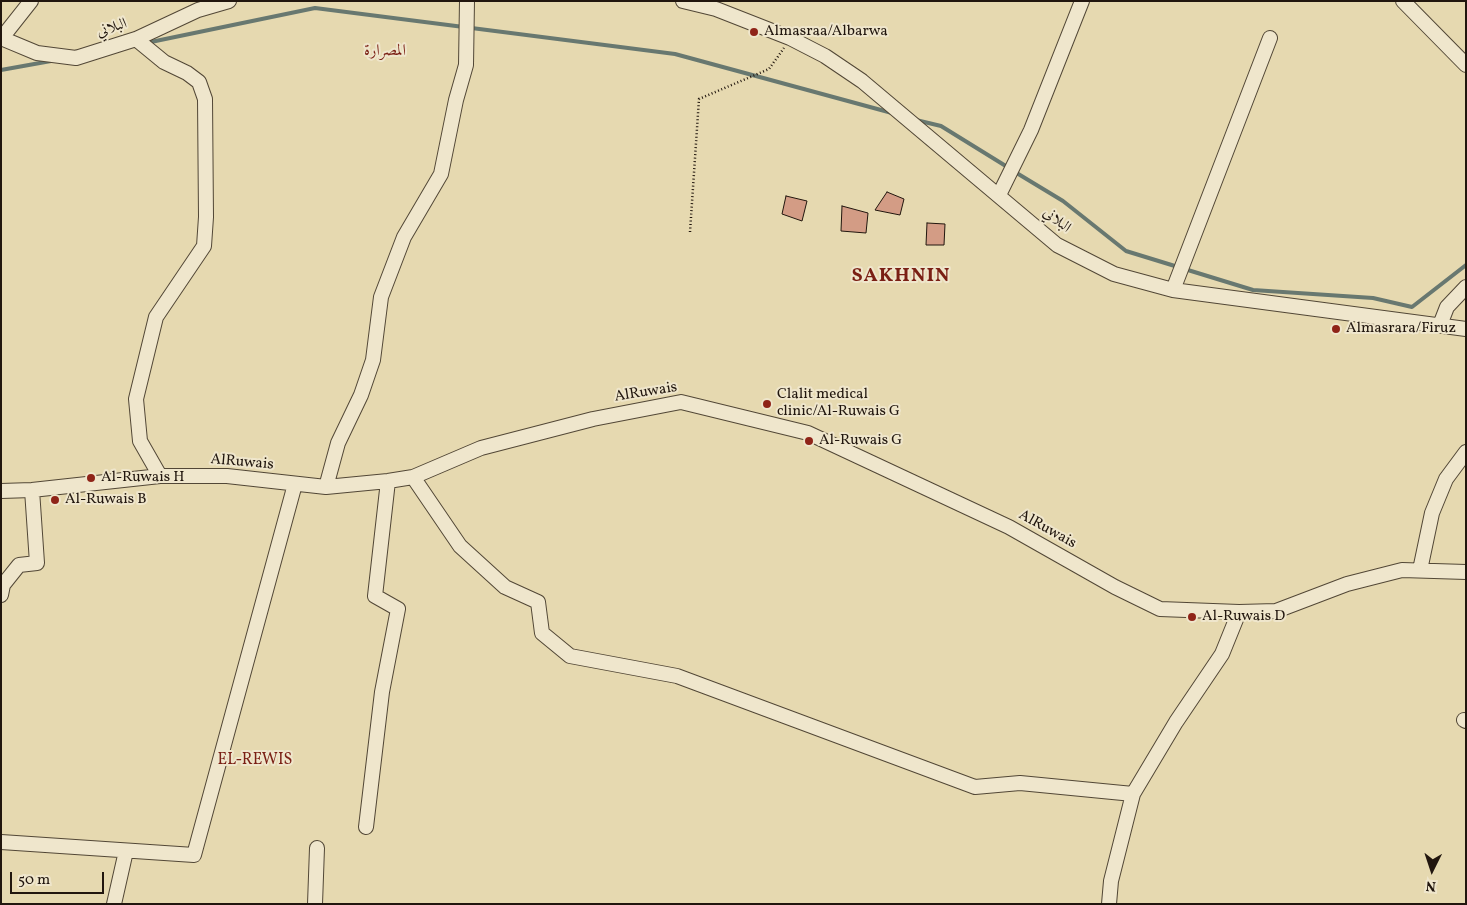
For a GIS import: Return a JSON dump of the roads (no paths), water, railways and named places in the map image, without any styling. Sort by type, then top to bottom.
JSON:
[{"type":"street","points":[[2,39],[31,1]]},
{"type":"street","name":"البلاني","points":[[2,39],[37,53],[76,58],[136,39],[198,10],[229,1]]},
{"type":"street","points":[[326,487],[338,443],[361,395],[373,360],[381,297],[404,237],[441,174],[456,100],[466,65],[467,1]]},
{"type":"street","name":"البلاني","points":[[683,1],[716,9],[790,38],[825,56],[862,81],[1057,245],[1114,274],[1173,290],[1466,329]]},
{"type":"street","points":[[999,195],[1031,130],[1082,1]]},
{"type":"street","points":[[1403,1],[1466,64]]},
{"type":"street","points":[[1173,290],[1270,38]]},
{"type":"street","points":[[136,39],[164,62],[187,72],[199,82],[205,99],[206,217],[204,246],[156,317],[136,400],[140,441],[160,476]]},
{"type":"street","points":[[1440,325],[1447,307],[1466,287]]},
{"type":"street","name":"AlRuwais","points":[[1,491],[32,490],[160,476],[228,476],[326,487],[388,481],[413,477],[481,448],[593,418],[681,402],[808,433],[1009,527],[1115,587],[1160,609],[1239,612],[1276,611],[1347,584],[1402,570],[1466,572]]},
{"type":"street","points":[[1420,570],[1432,513],[1446,479],[1466,452]]},
{"type":"street","points":[[413,477],[460,546],[505,587],[538,602],[542,633],[570,656],[677,676],[975,787],[1020,783],[1133,794]]},
{"type":"street","points":[[366,827],[382,692],[398,609],[375,596],[388,481]]},
{"type":"street","points":[[1,842],[194,855],[295,484]]},
{"type":"street","points":[[1,595],[3,585],[20,565],[37,563],[32,490]]},
{"type":"street","points":[[1109,904],[1112,881],[1133,794],[1176,722],[1222,654],[1239,612]]},
{"type":"street","points":[[315,904],[317,848]]},
{"type":"street","points":[[114,904],[126,851]]},
{"type":"waterway","points":[[146,43],[315,8],[675,54],[892,113]]},
{"type":"waterway","points":[[1,70],[51,61]]},
{"type":"waterway","points":[[916,120],[941,126],[1009,168]]},
{"type":"waterway","points":[[1015,172],[1063,201],[1126,251],[1253,290],[1373,298],[1412,307],[1466,265]]},
{"type":"place","name":"Almasraa/Albarwa","points":[[754,32]]},
{"type":"place","name":"Almasrara/Firuz","points":[[1336,329]]},
{"type":"place","name":"Clalit medical clinic/Al-Ruwais G","points":[[767,404]]},
{"type":"place","name":"Al-Ruwais G","points":[[809,441]]},
{"type":"place","name":"Al-Ruwais H","points":[[91,478]]},
{"type":"place","name":"Al-Ruwais B","points":[[55,500]]},
{"type":"place","name":"Al-Ruwais D","points":[[1192,617]]},
{"type":"district","name":"المصرارة","points":[[385,52]]},
{"type":"district","name":"SAKHNIN","points":[[901,277]]},
{"type":"district","name":"EL-REWIS","points":[[255,761]]}]
